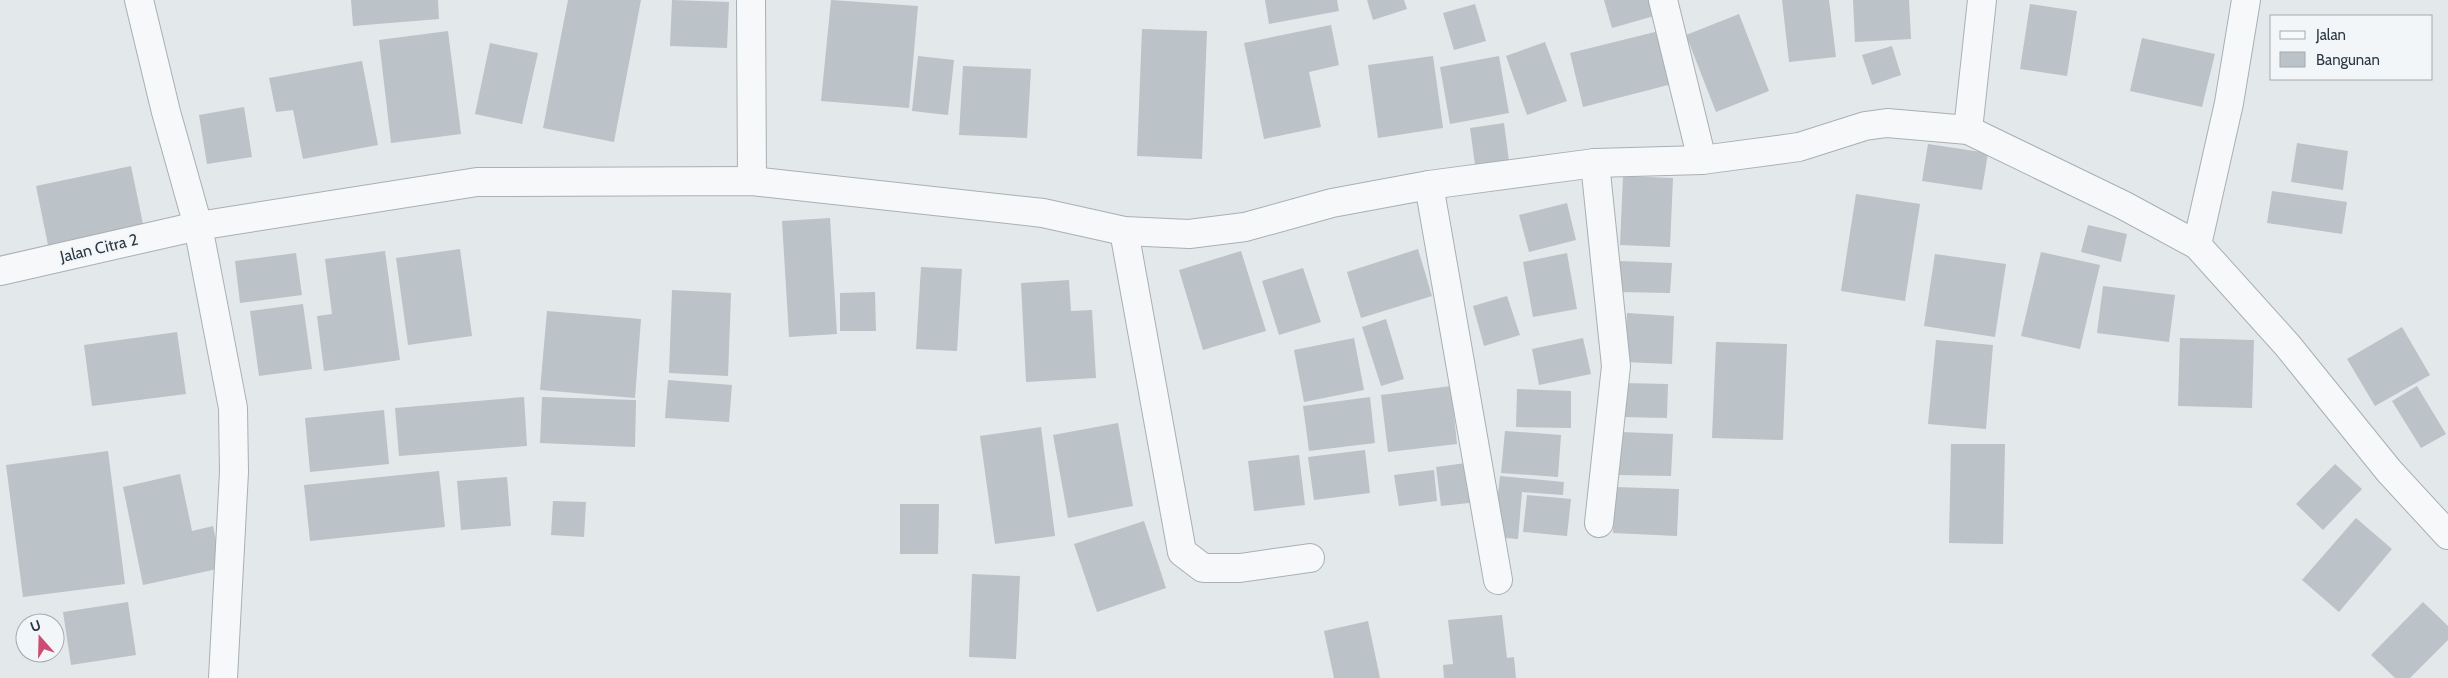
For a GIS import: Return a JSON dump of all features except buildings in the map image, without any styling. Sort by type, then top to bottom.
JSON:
[{"type":"street","points":[[139,0],[198,226],[233,408],[234,472],[223,678]]},
{"type":"street","points":[[751,0],[752,180]]},
{"type":"street","points":[[1663,0],[1702,160]]},
{"type":"street","points":[[1982,0],[1968,130],[2123,205],[2197,245],[2288,346],[2389,471],[2448,535]]},
{"type":"street","points":[[2197,245],[2229,103],[2246,0]]},
{"type":"street","name":"Jalan Citra 2","points":[[0,270],[198,226],[477,182],[752,180],[1043,213],[1124,231],[1189,234],[1245,227],[1332,203],[1429,185],[1595,163],[1702,160],[1799,147],[1864,126],[1887,123],[1968,130]]},
{"type":"street","points":[[1595,163],[1616,366],[1600,523]]},
{"type":"street","points":[[1429,185],[1498,580]]},
{"type":"street","points":[[1124,231],[1182,552],[1203,568],[1240,568],[1310,558]]}]
